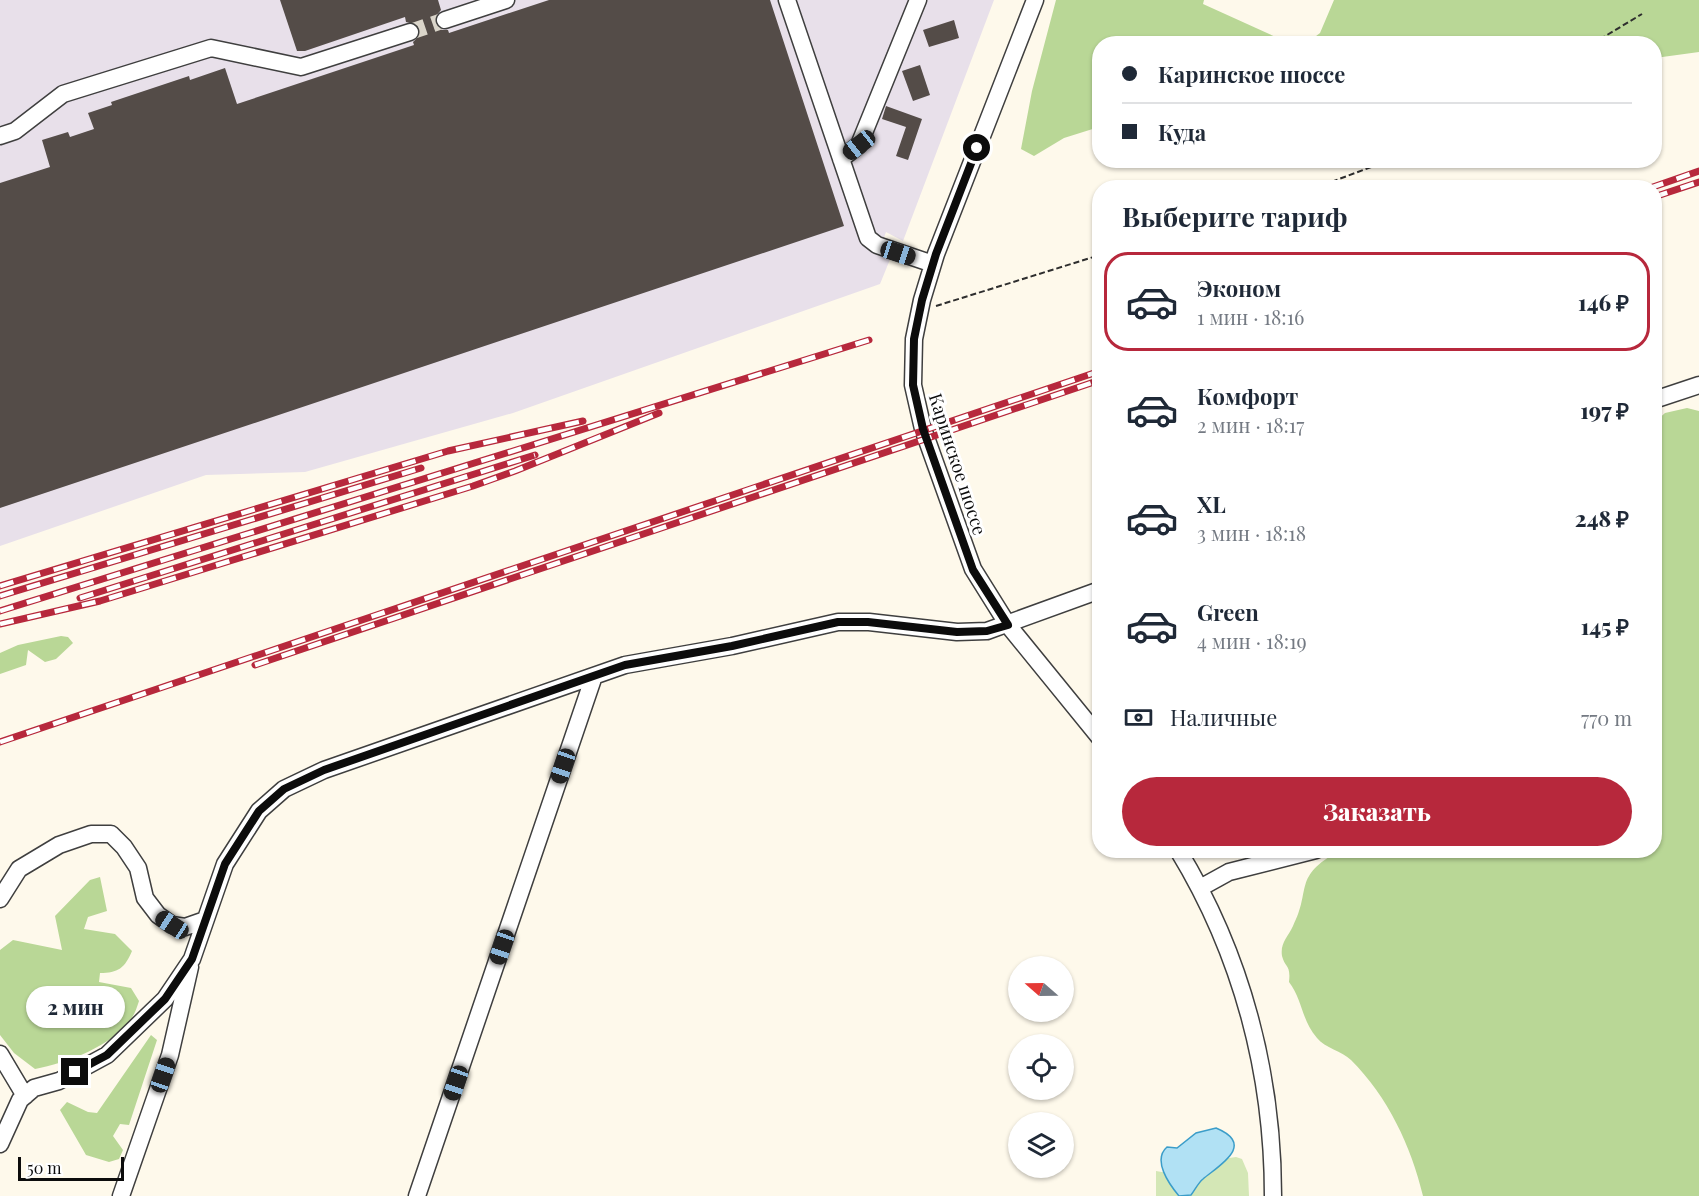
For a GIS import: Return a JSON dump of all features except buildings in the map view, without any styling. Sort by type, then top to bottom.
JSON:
[{"type":"street","points":[[445,20],[506,0]]},
{"type":"street","points":[[787,0],[868,238],[877,245],[933,264]]},
{"type":"street","points":[[841,159],[859,145],[918,0]]},
{"type":"street","name":"Каринское шоссе","points":[[1035,0],[933,264],[914,339],[913,385],[923,429],[973,570],[1008,625],[1092,728]]},
{"type":"street","points":[[0,136],[15,131],[63,94],[211,48],[301,67],[410,32]]},
{"type":"street","points":[[1662,397],[1699,385]]},
{"type":"street","points":[[121,1196],[170,1055],[192,959],[225,864],[259,811],[284,789],[324,770],[625,665],[732,646],[838,622],[868,622],[957,632],[987,631],[1092,593]]},
{"type":"street","points":[[417,1196],[594,676]]},
{"type":"street","points":[[0,899],[19,869],[59,845],[91,834],[111,834],[124,847],[138,868],[146,898],[158,915],[172,925],[185,927],[205,920]]},
{"type":"street","points":[[1183,858],[1200,888],[1236,968],[1255,1036],[1263,1074],[1273,1164],[1273,1196]]},
{"type":"street","points":[[1200,888],[1229,872],[1284,858]]},
{"type":"street","points":[[0,1144],[20,1100],[25,1095],[34,1088],[59,1081],[107,1055],[165,999],[192,959]]},
{"type":"street","points":[[0,1054],[25,1095]]},
{"type":"path","points":[[1605,36],[1642,14]]},
{"type":"path","points":[[1336,180],[1369,168]]},
{"type":"path","points":[[919,312],[1092,258]]},
{"type":"shaded area","points":[[0,0],[994,0],[903,241],[886,232],[879,252],[891,257],[880,284],[513,413],[305,472],[206,475],[0,546]]},
{"type":"green space","points":[[1056,0],[1204,0],[1203,4],[1274,36],[1092,36],[1092,129],[1064,138],[1034,156],[1021,149],[1032,91]]},
{"type":"green space","points":[[1334,0],[1699,0],[1699,52],[1662,57],[1662,36],[1316,36],[1320,33]]},
{"type":"green space","points":[[1687,408],[1699,411],[1699,1196],[1423,1196],[1405,1141],[1387,1106],[1351,1060],[1320,1041],[1308,1024],[1289,982],[1288,969],[1282,956],[1283,944],[1299,913],[1309,876],[1327,858],[1662,858],[1662,416]]},
{"type":"green space","points":[[61,636],[68,637],[73,643],[56,659],[45,662],[28,650],[26,665],[0,674],[0,653],[18,645]]},
{"type":"green space","points":[[100,877],[107,911],[88,917],[84,929],[115,934],[132,951],[127,962],[116,971],[100,973],[99,982],[131,988],[139,1001],[132,1017],[123,1029],[101,1045],[74,1058],[35,1069],[14,1053],[0,1035],[0,950],[13,940],[62,950],[55,916],[90,880]]},
{"type":"green space","points":[[151,1035],[157,1040],[129,1125],[120,1124],[113,1136],[123,1150],[119,1159],[109,1162],[86,1155],[60,1110],[67,1102],[88,1112],[97,1113]]},
{"type":"green space","points":[[1236,1157],[1242,1159],[1248,1173],[1249,1196],[1156,1196],[1156,1171],[1176,1172]]},
{"type":"water","points":[[1216,1128],[1228,1135],[1233,1141],[1234,1148],[1225,1162],[1201,1181],[1191,1195],[1179,1196],[1164,1172],[1161,1158],[1163,1152],[1167,1147],[1177,1148],[1196,1133]]},
{"type":"tunnel","points":[[410,32],[445,20]]},
{"type":"railway","points":[[1662,184],[1699,171]]},
{"type":"railway","points":[[1662,194],[1699,182]]},
{"type":"railway","points":[[0,611],[869,340]]},
{"type":"railway","points":[[0,742],[1092,374]]},
{"type":"railway","points":[[255,665],[1092,383]]},
{"type":"railway","points":[[0,624],[100,601],[473,486],[659,413]]},
{"type":"railway","points":[[0,586],[448,451],[583,421]]},
{"type":"railway","points":[[80,598],[535,455]]},
{"type":"railway","points":[[0,596],[421,468]]},
{"type":"route","points":[[75,1072],[107,1055],[165,999],[192,959],[225,864],[259,811],[284,789],[324,770],[625,665],[732,646],[838,622],[868,622],[957,632],[987,631],[1008,625],[973,570],[923,429],[913,385],[914,339],[922,300],[936,254],[977,148]]}]
